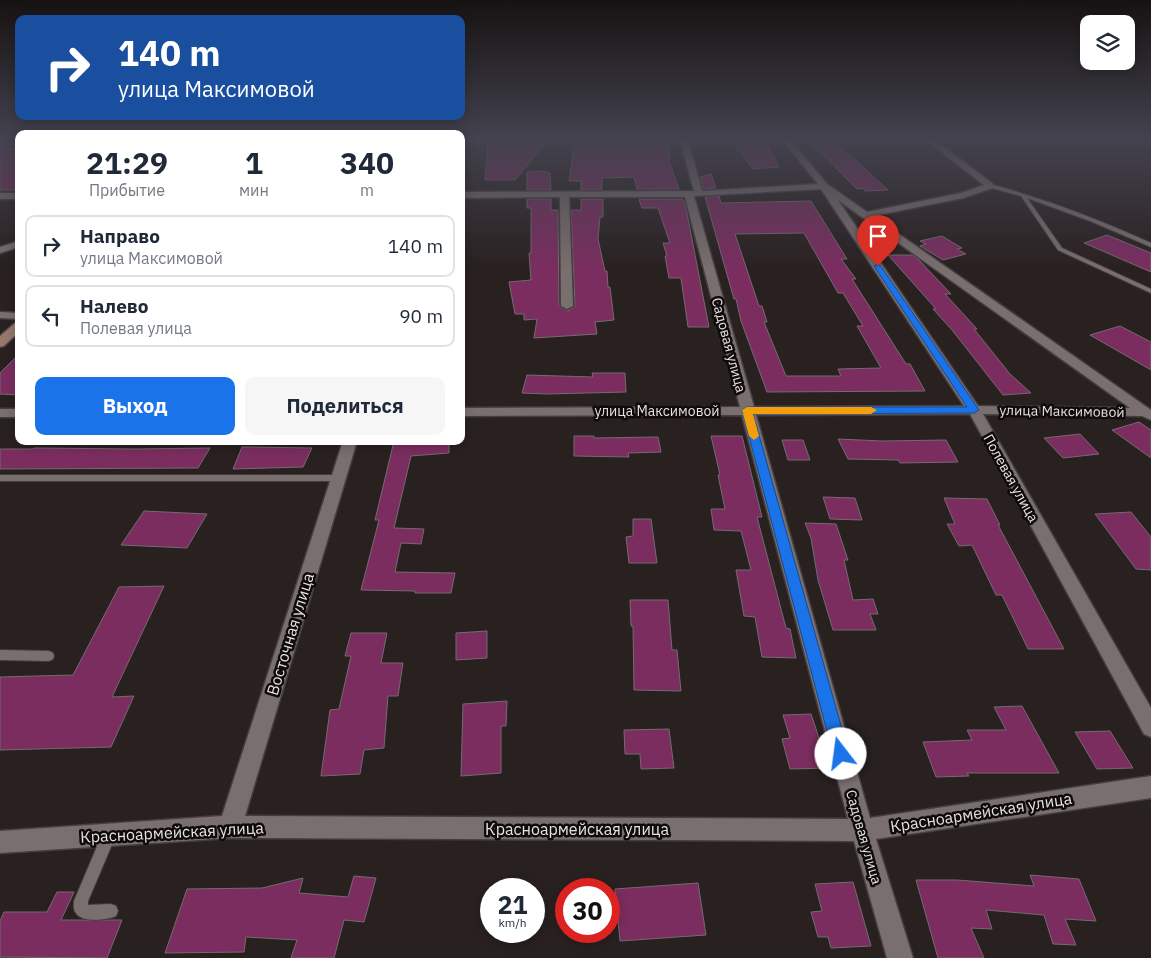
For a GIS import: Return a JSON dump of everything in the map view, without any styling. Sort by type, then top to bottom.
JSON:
[{"type":"main road","points":[[0,343],[15,329]]},
{"type":"street","name":"Садовая улица","points":[[691,182],[747,410],[862,830],[900,958]]},
{"type":"street","name":"Полевая улица","points":[[820,182],[974,410],[1151,727]]},
{"type":"street","points":[[984,182],[990,186]]},
{"type":"street","points":[[465,195],[564,193],[694,194],[824,186]]},
{"type":"street","name":"Полевая улица","points":[[824,186],[1149,413]]},
{"type":"street","points":[[867,215],[963,195],[990,186]]},
{"type":"street","points":[[564,193],[568,306]]},
{"type":"street","points":[[0,196],[15,196]]},
{"type":"street","points":[[0,250],[15,245]]},
{"type":"street","points":[[0,315],[15,316]]},
{"type":"street","name":"улица Максимовой","points":[[465,412],[974,410],[1149,413]]},
{"type":"street","points":[[0,413],[15,413]]},
{"type":"street","name":"Восточная улица","points":[[230,827],[349,445]]},
{"type":"street","name":"Красноармейская улица","points":[[0,842],[230,827],[862,830],[1151,786]]},
{"type":"lane","points":[[990,186],[1022,194],[1088,216],[1151,245]]},
{"type":"lane","points":[[1022,194],[1060,249],[1151,291]]},
{"type":"lane","points":[[0,478],[339,478]]},
{"type":"lane","points":[[0,655],[48,656]]},
{"type":"lane","points":[[109,835],[81,901],[81,909],[85,912],[111,911]]},
{"type":"building","points":[[0,182],[15,182],[15,190],[0,190]]},
{"type":"building","points":[[527,182],[551,182],[551,190],[527,190]]},
{"type":"building","points":[[581,182],[602,182],[602,190],[581,190]]},
{"type":"building","points":[[635,182],[676,182],[679,189],[637,189]]},
{"type":"building","points":[[701,182],[714,182],[716,188],[703,189]]},
{"type":"building","points":[[850,182],[879,182],[888,190],[865,191],[863,188],[857,189]]},
{"type":"building","points":[[719,196],[721,203],[811,201],[847,259],[841,259],[856,279],[852,279],[906,364],[910,364],[925,391],[767,392],[741,321],[736,299],[734,299],[705,197]],"holes":[[[804,233],[838,293],[843,293],[863,326],[857,326],[881,368],[838,369],[841,376],[786,376],[764,322],[767,322],[762,306],[759,306],[735,234]]]},
{"type":"building","points":[[527,199],[551,199],[551,210],[558,210],[559,306],[568,311],[575,306],[571,210],[581,210],[581,199],[603,199],[603,217],[600,217],[598,239],[605,271],[607,271],[614,320],[595,322],[597,334],[534,338],[537,319],[524,320],[524,314],[515,314],[509,282],[531,280],[529,253],[531,253],[531,208],[527,208]]},
{"type":"building","points":[[639,199],[682,199],[685,203],[709,327],[688,327],[681,278],[669,278],[665,256],[667,256],[663,243],[670,243],[658,208],[642,208]]},
{"type":"building","points":[[1107,235],[1151,253],[1151,272],[1084,243]]},
{"type":"building","points":[[942,236],[962,248],[957,249],[966,254],[943,260],[920,246],[926,244],[920,241]]},
{"type":"building","points":[[888,255],[912,255],[918,259],[951,294],[945,294],[977,329],[974,329],[1010,374],[1031,393],[1003,395],[933,309],[936,309]]},
{"type":"building","points":[[1120,326],[1151,342],[1151,370],[1090,335]]},
{"type":"building","points":[[15,358],[15,395],[0,394],[0,373]]},
{"type":"building","points":[[592,373],[625,373],[626,392],[522,393],[527,375],[593,377]]},
{"type":"building","points":[[1139,422],[1151,430],[1151,458],[1112,430]]},
{"type":"building","points":[[1080,434],[1099,454],[1063,458],[1044,438]]},
{"type":"building","points":[[574,436],[594,436],[594,438],[658,437],[661,452],[628,453],[629,457],[574,456]]},
{"type":"building","points":[[711,436],[742,436],[762,517],[757,517],[786,628],[790,629],[796,658],[762,657],[755,617],[744,616],[736,570],[751,570],[741,531],[714,530],[711,509],[725,509]]},
{"type":"building","points":[[838,439],[882,441],[946,440],[958,462],[900,463],[898,460],[848,459]]},
{"type":"building","points":[[782,440],[803,440],[810,460],[788,460]]},
{"type":"building","points":[[393,445],[449,445],[449,453],[411,456],[394,528],[424,529],[421,544],[401,543],[395,572],[455,573],[451,593],[361,590],[379,520],[375,520]]},
{"type":"building","points":[[242,447],[312,448],[303,467],[233,469]]},
{"type":"building","points":[[210,448],[198,468],[0,469],[0,449]]},
{"type":"building","points":[[823,497],[855,498],[862,520],[830,519]]},
{"type":"building","points":[[944,498],[987,499],[1000,525],[998,525],[1064,649],[1028,649],[1002,595],[996,595],[972,545],[959,546],[947,524],[955,524]]},
{"type":"building","points":[[144,511],[207,514],[187,548],[121,545]]},
{"type":"building","points":[[1131,512],[1151,537],[1151,570],[1136,569],[1095,514]]},
{"type":"building","points":[[633,519],[651,519],[657,563],[629,563],[626,537],[633,536]]},
{"type":"building","points":[[805,523],[836,524],[848,560],[844,560],[853,600],[873,599],[878,614],[870,614],[876,630],[833,630],[818,580],[811,538]]},
{"type":"building","points":[[164,586],[112,697],[134,696],[111,747],[0,750],[0,677],[73,675],[119,587]]},
{"type":"building","points":[[630,600],[668,600],[672,650],[677,650],[681,691],[634,690],[633,626],[631,626]]},
{"type":"building","points":[[487,631],[487,658],[456,660],[456,633]]},
{"type":"building","points":[[351,633],[387,633],[381,663],[403,663],[398,696],[388,696],[384,748],[364,750],[360,774],[321,776],[330,710],[339,709],[351,656],[345,656]]},
{"type":"building","points":[[507,701],[506,726],[501,726],[501,773],[461,776],[463,704]]},
{"type":"building","points":[[1022,706],[1059,773],[967,773],[969,776],[936,777],[923,742],[972,740],[967,730],[1006,730],[994,707]]},
{"type":"building","points":[[811,714],[829,768],[790,769],[782,739],[790,738],[783,715]]},
{"type":"building","points":[[669,729],[674,768],[641,769],[640,754],[625,754],[624,730]]},
{"type":"building","points":[[1110,731],[1133,768],[1097,769],[1075,732]]},
{"type":"building","points":[[1030,875],[1079,879],[1096,921],[1065,919],[1076,945],[1053,944],[1044,915],[986,910],[992,929],[971,928],[984,958],[938,958],[916,880],[957,880],[1034,886]]},
{"type":"building","points":[[354,876],[376,878],[364,922],[344,920],[334,958],[291,958],[297,940],[246,937],[244,952],[165,953],[187,889],[262,888],[303,878],[299,893],[348,897]]},
{"type":"building","points":[[853,882],[871,946],[831,948],[828,937],[818,937],[811,912],[822,911],[815,884]]},
{"type":"building","points":[[698,883],[706,935],[620,941],[620,889]]},
{"type":"building","points":[[57,892],[74,892],[61,920],[122,920],[107,958],[0,957],[0,921],[4,912],[47,912]]},
{"type":"slow traffic","points":[[754,436],[747,410],[871,410]]},
{"type":"route","points":[[841,754],[747,410],[974,410],[878,266]]}]
